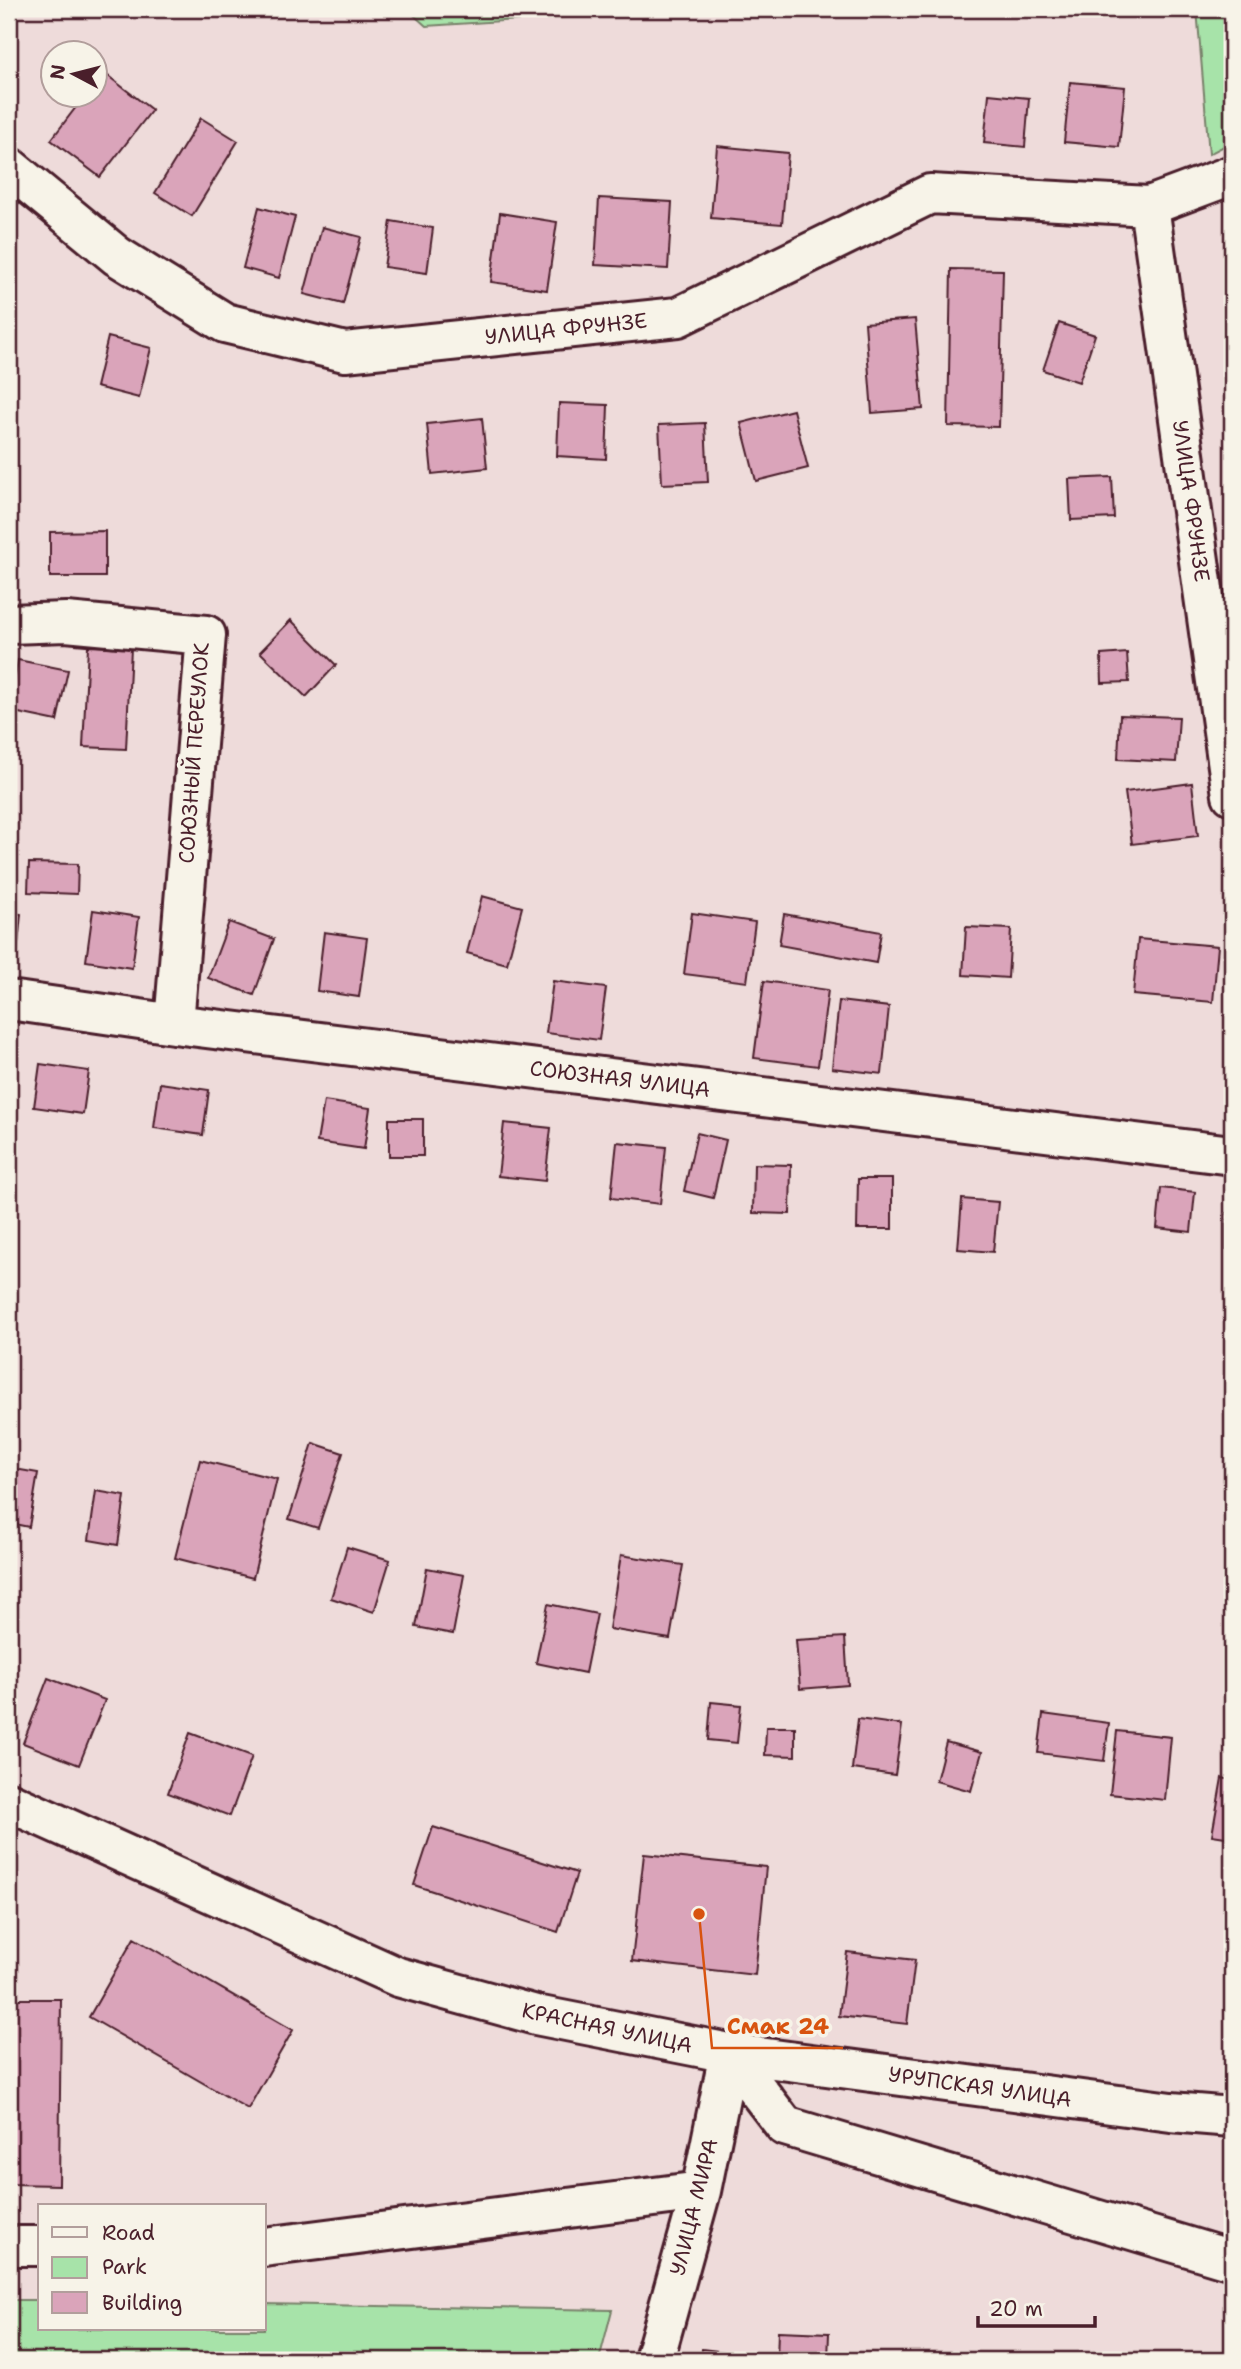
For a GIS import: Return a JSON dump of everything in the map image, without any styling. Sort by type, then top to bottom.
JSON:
[{"type":"street","name":"УЛИЦА ФРУНЗЕ","points":[[9,167],[117,256],[225,323],[345,352],[678,317],[930,194],[1149,206],[1232,175]]},
{"type":"street","name":"УЛИЦА ФРУНЗЕ","points":[[1149,206],[1232,795]]},
{"type":"street","name":"СОЮЗНЫЙ ПЕРЕУЛОК","points":[[9,624],[66,622],[206,635],[174,1024]]},
{"type":"street","name":"СОЮЗНАЯ УЛИЦА","points":[[9,1000],[174,1024],[1232,1154]]},
{"type":"street","name":"КРАСНАЯ УЛИЦА","points":[[9,1802],[398,1978],[536,2015],[729,2053]]},
{"type":"street","name":"УРУПСКАЯ УЛИЦА","points":[[729,2053],[1157,2110],[1232,2117]]},
{"type":"street","name":"УЛИЦА МИРА","points":[[654,2360],[701,2191],[729,2053]]},
{"type":"street","points":[[729,2053],[785,2126],[1232,2260]]},
{"type":"street","points":[[266,2247],[701,2191]]},
{"type":"street","points":[[9,2246],[38,2246]]},
{"type":"green space","points":[[407,9],[624,9],[598,15],[426,26]]},
{"type":"green space","points":[[1197,9],[1232,9],[1232,142],[1209,154]]},
{"type":"green space","points":[[9,2300],[38,2300],[38,2330],[266,2330],[266,2304],[612,2310],[599,2360],[9,2360]]},
{"type":"building","points":[[108,76],[152,110],[100,177],[51,140],[75,108],[108,108]]},
{"type":"building","points":[[1070,82],[1125,87],[1119,147],[1064,142]]},
{"type":"building","points":[[989,94],[1029,98],[1025,147],[984,143]]},
{"type":"building","points":[[201,118],[238,141],[192,216],[155,193]]},
{"type":"building","points":[[717,146],[788,153],[782,224],[711,218]]},
{"type":"building","points":[[599,198],[672,202],[668,269],[595,265]]},
{"type":"building","points":[[259,207],[295,217],[279,278],[243,268]]},
{"type":"building","points":[[500,213],[557,222],[547,290],[491,282]]},
{"type":"building","points":[[391,221],[433,228],[427,273],[384,267]]},
{"type":"building","points":[[322,227],[361,237],[343,304],[304,294]]},
{"type":"building","points":[[951,269],[1003,270],[999,427],[948,426]]},
{"type":"building","points":[[915,319],[923,409],[872,413],[865,323]]},
{"type":"building","points":[[1059,323],[1095,335],[1079,382],[1043,370]]},
{"type":"building","points":[[108,337],[151,348],[139,398],[96,387]]},
{"type":"building","points":[[559,403],[608,405],[606,459],[557,456]]},
{"type":"building","points":[[793,410],[808,468],[756,481],[741,423]]},
{"type":"building","points":[[482,418],[487,468],[432,474],[427,424]]},
{"type":"building","points":[[705,423],[708,482],[662,484],[659,425]]},
{"type":"building","points":[[1112,477],[1114,518],[1071,520],[1069,479]]},
{"type":"building","points":[[105,531],[105,577],[50,577],[50,532]]},
{"type":"building","points":[[291,620],[336,665],[306,697],[260,652]]},
{"type":"building","points":[[88,646],[131,648],[126,749],[83,747]]},
{"type":"building","points":[[1127,653],[1129,682],[1102,683],[1101,655]]},
{"type":"building","points":[[18,660],[68,670],[57,721],[9,711]]},
{"type":"building","points":[[1120,715],[1179,717],[1176,762],[1118,759]]},
{"type":"building","points":[[1192,783],[1198,836],[1132,844],[1125,792]]},
{"type":"building","points":[[29,863],[78,864],[77,894],[28,892]]},
{"type":"building","points":[[482,896],[522,907],[507,964],[467,953]]},
{"type":"building","points":[[93,910],[139,917],[132,968],[86,961]]},
{"type":"building","points":[[9,912],[21,914],[17,955],[9,954]]},
{"type":"building","points":[[692,913],[755,922],[747,982],[684,974]]},
{"type":"building","points":[[784,914],[881,932],[876,963],[779,945]]},
{"type":"building","points":[[229,922],[274,939],[254,995],[208,978]]},
{"type":"building","points":[[966,927],[1011,929],[1008,978],[963,975]]},
{"type":"building","points":[[324,932],[367,938],[359,997],[317,991]]},
{"type":"building","points":[[1138,939],[1218,946],[1213,1002],[1133,995]]},
{"type":"building","points":[[553,981],[606,988],[599,1040],[546,1033]]},
{"type":"building","points":[[764,981],[828,990],[818,1066],[754,1058]]},
{"type":"building","points":[[839,1001],[889,1007],[882,1074],[832,1068]]},
{"type":"building","points":[[1227,1016],[1232,1016],[1232,1082]]},
{"type":"building","points":[[40,1064],[89,1071],[83,1114],[34,1107]]},
{"type":"building","points":[[160,1083],[209,1090],[203,1135],[154,1128]]},
{"type":"building","points":[[324,1101],[370,1108],[364,1149],[317,1142]]},
{"type":"building","points":[[389,1119],[423,1119],[423,1156],[389,1156]]},
{"type":"building","points":[[504,1123],[551,1128],[545,1181],[498,1176]]},
{"type":"building","points":[[697,1133],[726,1140],[713,1198],[684,1191]]},
{"type":"building","points":[[617,1142],[666,1147],[660,1204],[611,1198]]},
{"type":"building","points":[[754,1164],[791,1165],[790,1214],[753,1213]]},
{"type":"building","points":[[858,1179],[892,1179],[892,1229],[857,1229]]},
{"type":"building","points":[[1161,1188],[1195,1192],[1191,1232],[1157,1228]]},
{"type":"building","points":[[962,1199],[998,1202],[993,1252],[958,1249]]},
{"type":"building","points":[[1226,1213],[1232,1213],[1232,1249],[1226,1249]]},
{"type":"building","points":[[313,1443],[343,1453],[318,1528],[289,1519]]},
{"type":"building","points":[[200,1460],[277,1479],[253,1578],[175,1558]]},
{"type":"building","points":[[9,1468],[38,1473],[29,1527],[9,1523]]},
{"type":"building","points":[[96,1491],[125,1496],[118,1545],[89,1540]]},
{"type":"building","points":[[347,1547],[390,1560],[374,1612],[331,1598]]},
{"type":"building","points":[[621,1555],[683,1565],[670,1639],[609,1629]]},
{"type":"building","points":[[427,1568],[464,1575],[453,1634],[416,1627]]},
{"type":"building","points":[[548,1604],[597,1614],[585,1673],[536,1663]]},
{"type":"building","points":[[845,1637],[848,1685],[800,1689],[796,1640]]},
{"type":"building","points":[[48,1678],[105,1700],[79,1765],[23,1743]]},
{"type":"building","points":[[711,1702],[741,1705],[737,1743],[708,1740]]},
{"type":"building","points":[[1043,1714],[1109,1723],[1104,1761],[1038,1753]]},
{"type":"building","points":[[858,1719],[902,1725],[895,1775],[852,1769]]},
{"type":"building","points":[[766,1727],[795,1727],[795,1756],[765,1755]]},
{"type":"building","points":[[1117,1731],[1171,1737],[1165,1800],[1110,1794]]},
{"type":"building","points":[[190,1733],[252,1756],[230,1816],[168,1793]]},
{"type":"building","points":[[946,1742],[982,1752],[971,1791],[936,1781]]},
{"type":"building","points":[[1222,1778],[1232,1780],[1232,1838],[1212,1835]]},
{"type":"building","points":[[433,1827],[577,1873],[558,1932],[414,1885]]},
{"type":"building","points":[[644,1854],[766,1867],[755,1975],[632,1961]]},
{"type":"building","points":[[134,1938],[293,2030],[248,2109],[89,2017]]},
{"type":"building","points":[[847,1952],[915,1960],[907,2024],[839,2016]]},
{"type":"building","points":[[9,1999],[61,1999],[59,2185],[9,2184]]},
{"type":"building","points":[[778,2331],[829,2333],[828,2360],[777,2360]]},
{"type":"building","points":[[702,2349],[750,2355],[749,2360],[701,2360]]},
{"type":"place","name":"Смак 24","points":[[699,1914]]}]
